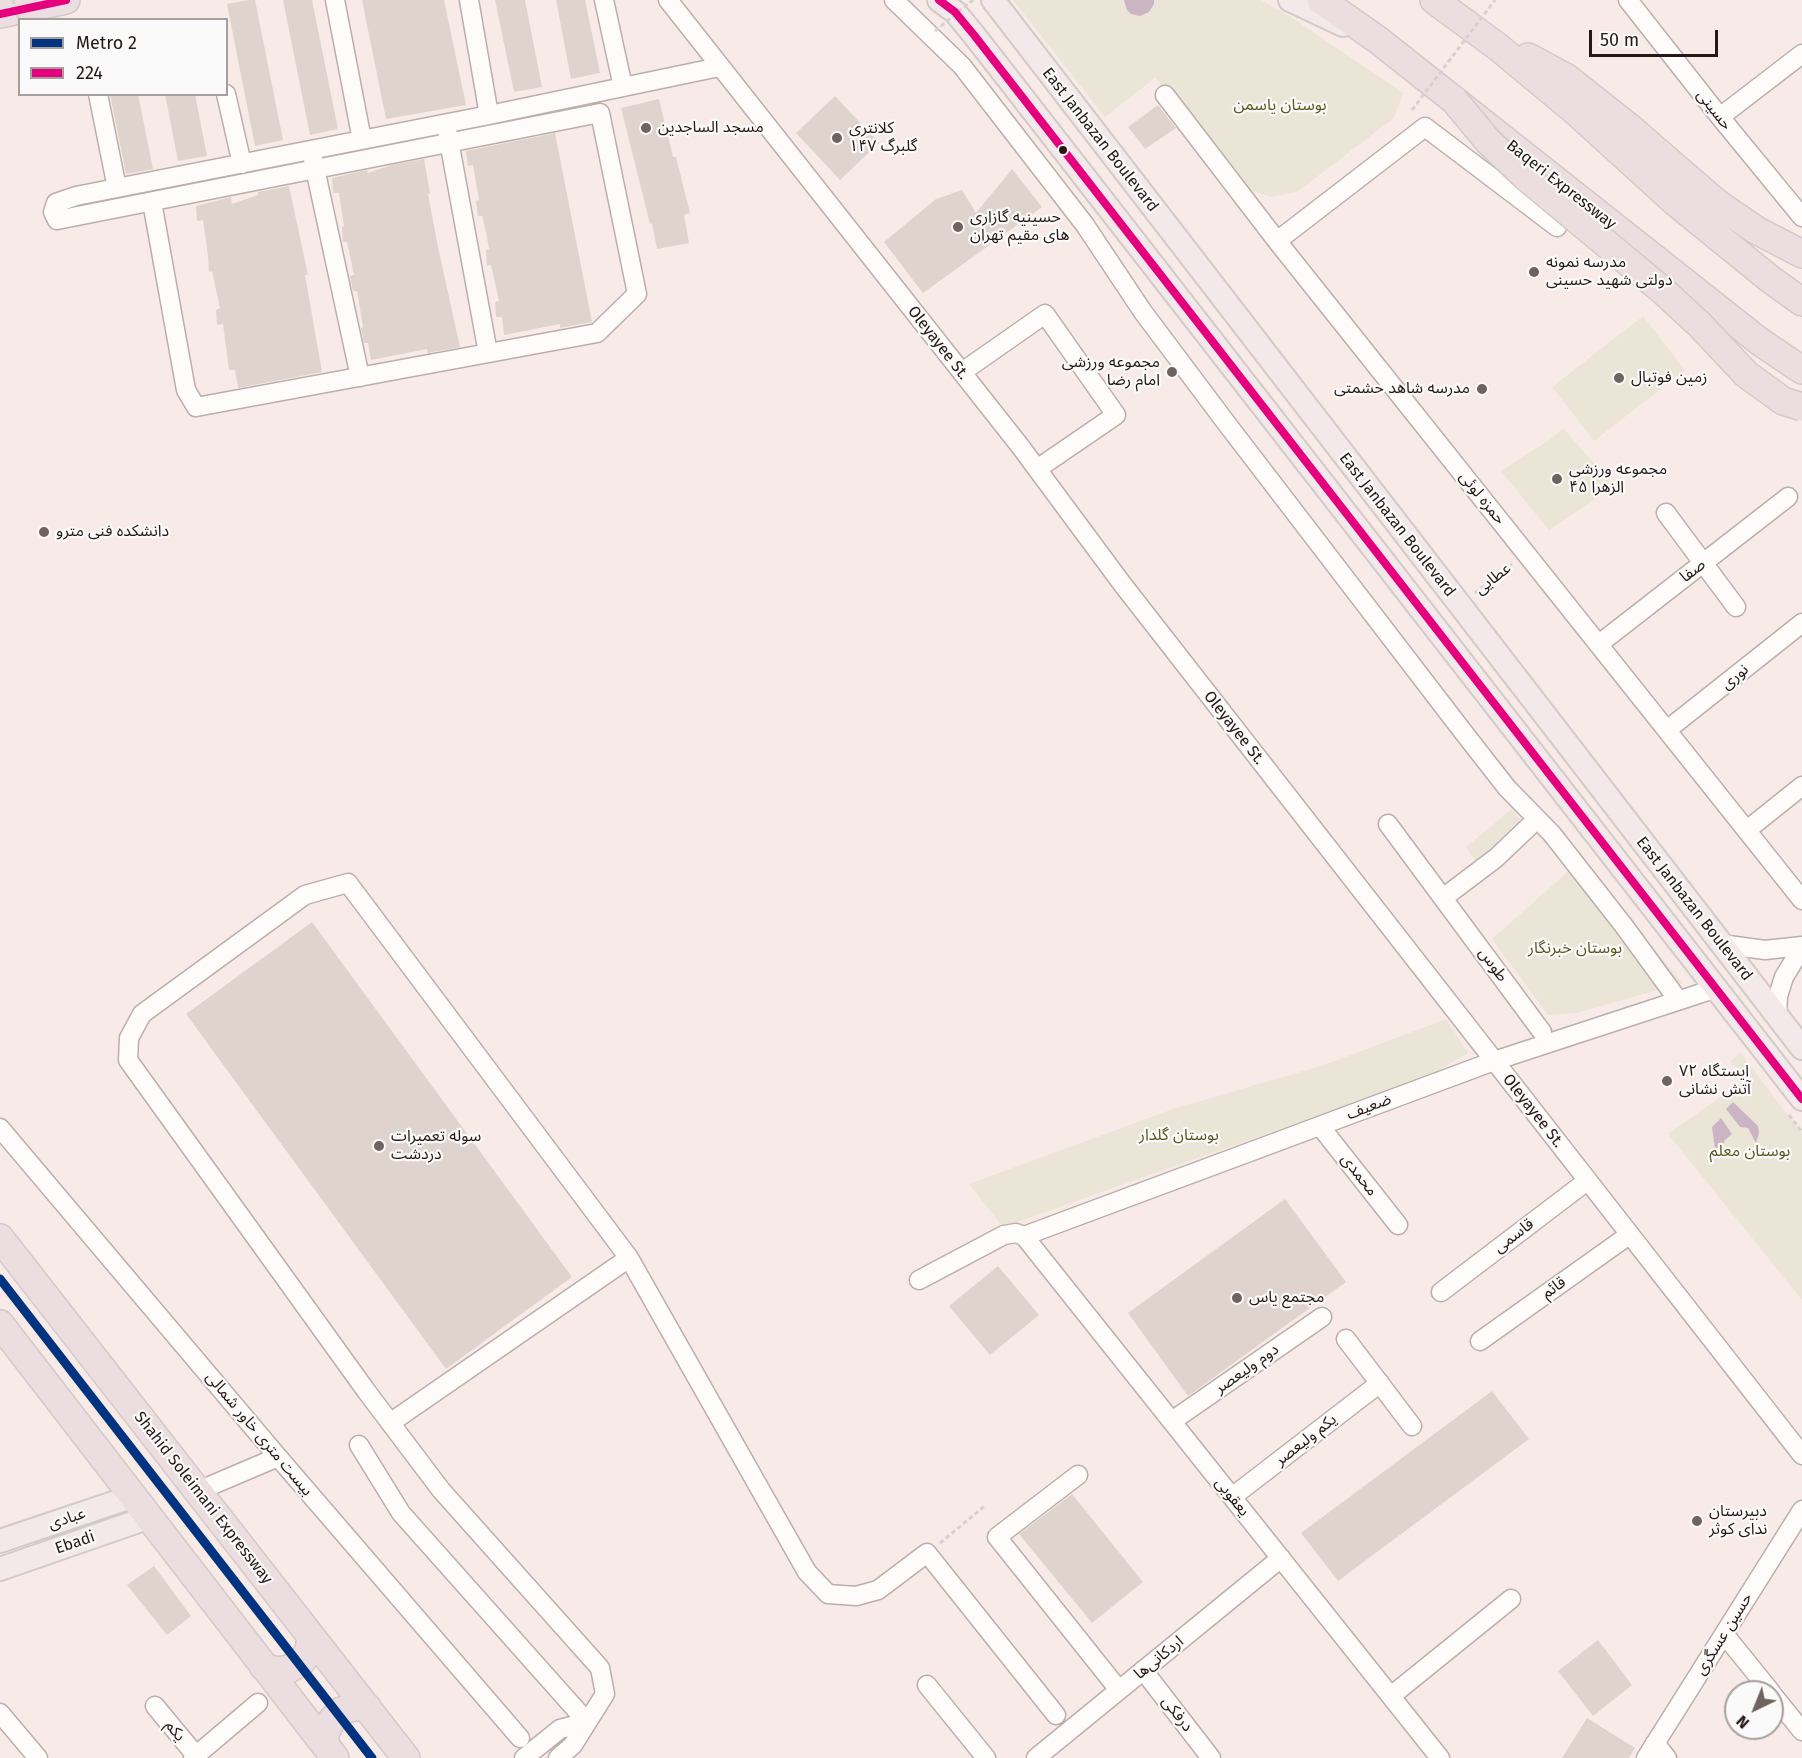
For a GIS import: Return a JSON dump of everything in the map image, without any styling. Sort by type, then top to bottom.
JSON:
[{"type":"highway","points":[[0,14],[66,0]]},
{"type":"highway","name":"Baqeri Expressway","points":[[1321,0],[1378,40],[1759,341],[1802,370]]},
{"type":"highway","points":[[1434,0],[1498,47],[1574,110],[1674,201],[1802,302]]},
{"type":"highway","points":[[1498,47],[1535,60],[1567,78],[1629,127],[1718,204],[1756,230],[1802,254]]},
{"type":"highway","points":[[1454,100],[1488,141],[1526,177],[1662,290],[1700,325],[1746,374],[1783,401],[1802,410]]},
{"type":"highway","name":"Shahid Soleimani Expressway","points":[[0,1238],[406,1758]]},
{"type":"highway","points":[[0,1324],[262,1666],[330,1751]]},
{"type":"highway","points":[[262,1666],[276,1671],[290,1669],[301,1662],[309,1651],[311,1637]]},
{"type":"highway","points":[[330,1751],[329,1725],[342,1711],[354,1707],[366,1707]]},
{"type":"main road","name":"East Janbazan Boulevard","points":[[939,0],[956,12],[1802,1099]]},
{"type":"main road","name":"East Janbazan Boulevard","points":[[993,0],[1802,1048]]},
{"type":"main road","points":[[1290,0],[1378,40]]},
{"type":"main road","name":"عبادی","points":[[0,1541],[142,1507]]},
{"type":"main road","name":"Ebadi","points":[[0,1569],[142,1507]]},
{"type":"street","points":[[334,0],[362,140]]},
{"type":"street","points":[[469,0],[489,115]]},
{"type":"street","points":[[604,0],[623,87]]},
{"type":"street","name":"Oleyayee St.","points":[[668,0],[962,372],[1123,585],[1239,720],[1494,1060],[1802,1455]]},
{"type":"street","points":[[894,0],[962,66],[1079,216],[1143,312],[1374,622],[1507,788],[1552,834],[1678,1000]]},
{"type":"street","name":"حسینی","points":[[1628,0],[1802,217]]},
{"type":"street","points":[[951,55],[974,36]]},
{"type":"street","points":[[1720,117],[1802,54]]},
{"type":"street","points":[[152,202],[186,390],[196,407],[597,333],[637,294],[600,113],[57,220],[53,212],[56,203],[76,196],[489,115],[719,67]]},
{"type":"street","name":"حمزه لوئی","points":[[1165,95],[1277,241],[1747,830],[1799,890]]},
{"type":"street","points":[[98,96],[117,188]]},
{"type":"street","points":[[226,96],[242,164]]},
{"type":"street","points":[[446,122],[488,353]]},
{"type":"street","points":[[1277,241],[1425,127],[1557,227]]},
{"type":"street","points":[[311,149],[360,377]]},
{"type":"street","points":[[962,372],[1045,314],[1116,415],[1037,469]]},
{"type":"street","points":[[1754,381],[1802,410]]},
{"type":"street","name":"صفا","points":[[1599,644],[1788,497]]},
{"type":"street","points":[[1666,513],[1736,607]]},
{"type":"street","name":"نوری","points":[[1667,730],[1802,622]]},
{"type":"street","points":[[1747,830],[1802,786]]},
{"type":"street","points":[[1443,898],[1496,858],[1537,819]]},
{"type":"street","name":"طوس","points":[[1388,824],[1542,1032]]},
{"type":"street","points":[[558,1758],[573,1745],[605,1694],[600,1668],[441,1490],[390,1423],[128,1060],[129,1038],[142,1014],[305,895],[348,884],[629,1258],[807,1572],[828,1594],[856,1596],[878,1590],[927,1553],[1056,1715]]},
{"type":"street","points":[[1721,945],[1765,950],[1802,946]]},
{"type":"street","points":[[1777,1017],[1778,996],[1784,977],[1794,959],[1802,952]]},
{"type":"street","name":"ضعیف","points":[[919,1280],[1004,1235],[1016,1233],[1024,1236],[1494,1060],[1717,988]]},
{"type":"street","name":"محمدی","points":[[1320,1126],[1398,1225]]},
{"type":"street","name":"بیست متری خاور شمالی","points":[[0,1128],[278,1457],[520,1738]]},
{"type":"street","name":"قاسمی","points":[[1442,1292],[1587,1181]]},
{"type":"street","name":"قائم","points":[[1480,1341],[1629,1235]]},
{"type":"street","name":"یعقوبی","points":[[1024,1236],[1440,1758]]},
{"type":"street","points":[[390,1423],[629,1258]]},
{"type":"street","name":"دوم ولیعصر","points":[[1172,1421],[1322,1317]]},
{"type":"street","points":[[1346,1339],[1412,1426]]},
{"type":"street","name":"یکم ولیعصر","points":[[1232,1497],[1380,1383]]},
{"type":"street","points":[[359,1446],[400,1513],[587,1722]]},
{"type":"street","points":[[198,1491],[278,1457]]},
{"type":"street","points":[[1078,1475],[997,1537],[1119,1690]]},
{"type":"street","name":"حسین عسگری","points":[[1650,1751],[1802,1510]]},
{"type":"street","name":"اردکانی‌ها","points":[[1036,1758],[1281,1558]]},
{"type":"street","points":[[1391,1696],[1511,1599]]},
{"type":"street","points":[[1724,1634],[1761,1680]]},
{"type":"street","name":"درفکی","points":[[1143,1671],[1211,1758]]},
{"type":"street","points":[[927,1685],[986,1758]]},
{"type":"street","points":[[195,1757],[258,1703]]},
{"type":"street","name":"یکم","points":[[155,1706],[195,1757]]},
{"type":"street","points":[[1784,1709],[1802,1731]]},
{"type":"street","points":[[0,1713],[39,1758]]},
{"type":"street","points":[[524,1758],[560,1729],[587,1722]]},
{"type":"street","points":[[1650,1751],[1667,1758]]},
{"type":"path","points":[[13,0],[18,18]]},
{"type":"path","points":[[935,31],[973,0]]},
{"type":"path","points":[[1412,110],[1495,0]]},
{"type":"path","name":"عطایی","points":[[1460,606],[1526,553]]},
{"type":"path","points":[[927,1553],[986,1505]]},
{"type":"green space","name":"بوستان یاسمن","points":[[1013,0],[1261,0],[1285,13],[1403,93],[1394,118],[1297,192],[1271,197],[1247,189],[1155,78],[1105,117]]},
{"type":"green space","name":"زمین فوتبال","points":[[1643,316],[1685,370],[1594,441],[1552,387]]},
{"type":"green space","name":"مجموعه ورزشی الزهرا ۴۵","points":[[1563,428],[1614,486],[1549,530],[1501,471],[1548,441]]},
{"type":"green space","points":[[1512,809],[1524,825],[1478,865],[1466,847]]},
{"type":"green space","name":"بوستان خبرنگار","points":[[1582,859],[1682,983],[1577,1013],[1548,1015],[1492,939]]},
{"type":"green space","name":"بوستان گلدار","points":[[1446,1019],[1468,1053],[1427,1077],[1003,1227],[969,1184],[1173,1109],[1324,1065]]},
{"type":"green space","name":"بوستان معلم","points":[[1740,1052],[1802,1134],[1802,1300],[1668,1134],[1747,1078],[1730,1062]]},
{"type":"shaded area","points":[[1124,0],[1154,0],[1154,4],[1149,12],[1140,16],[1131,14],[1127,10]]},
{"type":"shaded area","points":[[1733,1102],[1758,1126],[1759,1133],[1756,1143],[1748,1128],[1740,1127],[1726,1109]]},
{"type":"shaded area","points":[[1721,1118],[1732,1134],[1715,1149],[1712,1127]]},
{"type":"building","points":[[255,0],[283,140],[255,146],[227,4]]},
{"type":"building","points":[[283,0],[312,0],[338,129],[310,135]]},
{"type":"building","points":[[362,0],[444,0],[466,105],[386,119]]},
{"type":"building","points":[[495,0],[525,0],[542,87],[514,92]]},
{"type":"building","points":[[556,0],[585,0],[600,73],[571,79]]},
{"type":"building","points":[[110,96],[138,96],[153,169],[126,174]]},
{"type":"building","points":[[165,96],[195,96],[207,156],[178,161]]},
{"type":"building","name":"کلانتری ۱۴۷ گلبرگ","points":[[835,96],[879,143],[840,180],[796,133]]},
{"type":"building","points":[[659,99],[690,213],[684,215],[689,243],[657,249],[621,108]]},
{"type":"building","points":[[1158,105],[1176,128],[1145,149],[1128,127]]},
{"type":"building","points":[[555,133],[592,322],[560,328],[560,324],[504,335],[502,317],[496,317],[495,302],[499,301],[491,265],[487,266],[486,250],[489,249],[486,232],[482,216],[478,216],[476,201],[479,200],[473,165],[468,166],[466,151]]},
{"type":"building","points":[[424,159],[438,247],[460,347],[428,353],[427,349],[371,360],[368,343],[364,343],[357,291],[353,291],[350,276],[354,275],[347,242],[343,242],[342,227],[344,226],[339,193],[333,193],[332,178],[367,170],[368,173],[392,165]]},
{"type":"building","name":"حسینیه گازاری های مقیم تهران","points":[[1012,169],[1042,207],[923,293],[884,242],[936,199],[962,190],[976,213]]},
{"type":"building","points":[[289,186],[308,275],[305,275],[322,372],[238,388],[235,370],[229,370],[223,324],[217,325],[216,310],[220,308],[212,271],[209,272],[203,220],[197,221],[196,206],[231,197],[232,204],[258,195],[258,192]]},
{"type":"building","name":"سوله تعمیرات دردشت","points":[[312,922],[572,1277],[446,1369],[186,1014]]},
{"type":"building","name":"مجتمع یاس","points":[[1285,1199],[1346,1282],[1188,1396],[1128,1313]]},
{"type":"building","points":[[998,1266],[1039,1315],[990,1355],[949,1306]]},
{"type":"building","points":[[1492,1391],[1529,1439],[1338,1581],[1301,1533]]},
{"type":"building","points":[[1072,1494],[1143,1582],[1092,1623],[1019,1534]]},
{"type":"building","points":[[154,1566],[191,1616],[167,1635],[127,1585]]},
{"type":"building","points":[[1598,1640],[1632,1685],[1593,1716],[1558,1671]]},
{"type":"building","points":[[1587,1718],[1635,1748],[1629,1758],[1562,1758]]},
{"type":"metro line","name":"2","points":[[0,1279],[372,1758]]},
{"type":"transit line","name":"224","points":[[0,14],[66,0]]},
{"type":"transit line","name":"224","points":[[939,0],[955,12],[974,35],[1802,1099]]},
{"type":"place","name":"مسجد الساجدین","points":[[646,128]]},
{"type":"place","name":"کلانتری ۱۴۷ گلبرگ","points":[[837,138]]},
{"type":"place","name":"حسینیه گازاری های مقیم تهران","points":[[958,227]]},
{"type":"place","name":"مدرسه نمونه دولتی شهید حسینی","points":[[1534,272]]},
{"type":"place","name":"مجموعه ورزشی امام رضا","points":[[1172,372]]},
{"type":"place","name":"زمین فوتبال","points":[[1619,378]]},
{"type":"place","name":"مدرسه شاهد حشمتی","points":[[1482,389]]},
{"type":"place","name":"مجموعه ورزشی الزهرا ۴۵","points":[[1557,479]]},
{"type":"place","name":"دانشکده فنی مترو","points":[[44,532]]},
{"type":"place","name":"ایستگاه ۷۲ آتش نشانی","points":[[1667,1081]]},
{"type":"place","name":"سوله تعمیرات دردشت","points":[[379,1146]]},
{"type":"place","name":"مجتمع یاس","points":[[1237,1298]]},
{"type":"place","name":"دبیرستان ندای کوثر","points":[[1697,1521]]}]
